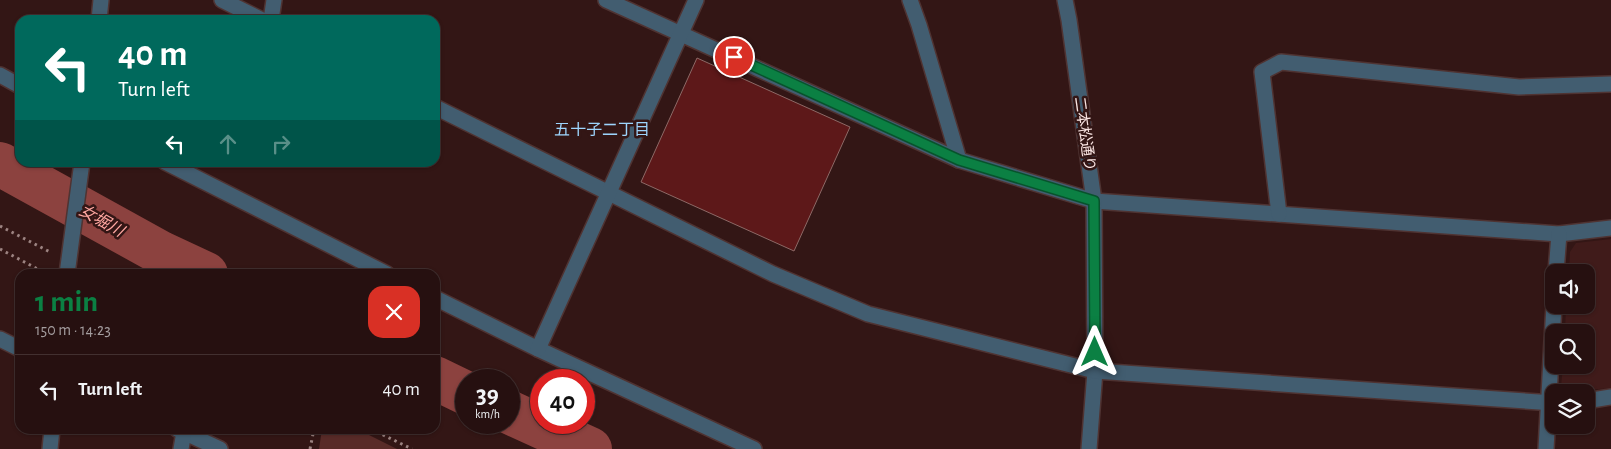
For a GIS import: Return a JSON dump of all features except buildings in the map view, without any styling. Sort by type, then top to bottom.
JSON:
[{"type":"street","points":[[100,15],[101,0]]},
{"type":"street","points":[[222,0],[252,15]]},
{"type":"street","points":[[272,15],[274,0]]},
{"type":"street","points":[[606,0],[959,160],[1094,201],[1559,234],[1611,228]]},
{"type":"street","points":[[538,349],[696,0]]},
{"type":"street","points":[[910,0],[959,160]]},
{"type":"street","name":"二本松通り","points":[[1065,0],[1070,20],[1094,201],[1095,370],[1089,449]]},
{"type":"street","points":[[1279,214],[1262,72],[1281,62],[1519,87],[1611,84]]},
{"type":"street","points":[[0,75],[15,83]]},
{"type":"street","points":[[440,110],[772,274],[868,314],[1095,370],[1545,403]]},
{"type":"street","points":[[68,263],[81,167]]},
{"type":"street","points":[[175,167],[377,269]]},
{"type":"street","points":[[1557,264],[1559,234]]},
{"type":"street","points":[[440,300],[538,349],[754,449]]},
{"type":"street","points":[[1552,384],[1554,314]]},
{"type":"street","points":[[0,339],[15,346]]},
{"type":"street","points":[[1595,400],[1611,397]]},
{"type":"street","points":[[50,449],[52,434]]},
{"type":"street","points":[[180,434],[181,449]]},
{"type":"street","points":[[188,434],[220,449]]},
{"type":"street","points":[[1546,449],[1548,434]]},
{"type":"path","points":[[0,226],[68,263]]},
{"type":"path","points":[[0,249],[38,269]]},
{"type":"path","points":[[310,449],[313,434]]},
{"type":"path","points":[[381,434],[412,449]]},
{"type":"shaded area","points":[[1611,239],[1611,388],[1595,389],[1595,384],[1561,384],[1562,374],[1595,374],[1595,324],[1565,324],[1566,314],[1595,314],[1595,264],[1569,264],[1570,252],[1576,243]]},
{"type":"shaded area","points":[[321,434],[367,434],[397,449],[319,449]]},
{"type":"waterway","name":"女堀川","points":[[0,164],[161,253],[195,269]]},
{"type":"waterway","name":"女堀川","points":[[440,380],[455,388]]},
{"type":"waterway","name":"女堀川","points":[[520,417],[590,449]]},
{"type":"district","name":"五十子二丁目","points":[[602,129]]},
{"type":"route","points":[[734,57],[959,160],[1094,201],[1095,352]]}]
